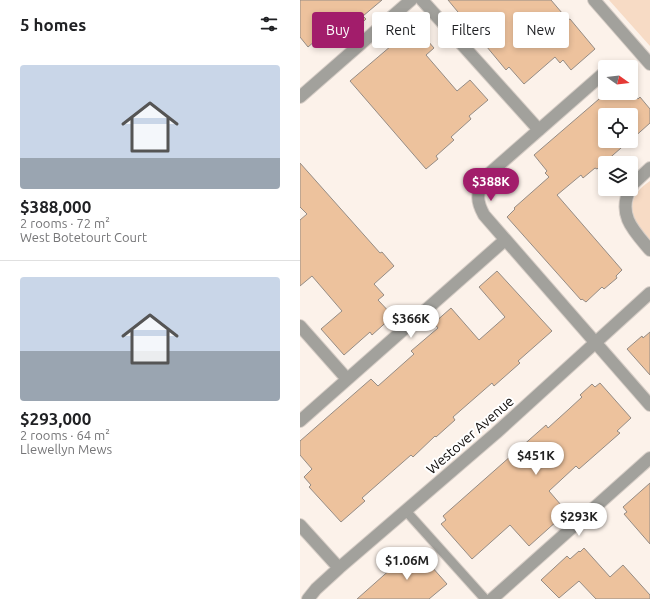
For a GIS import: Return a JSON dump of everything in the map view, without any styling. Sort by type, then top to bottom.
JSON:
[{"type":"street","points":[[302,91],[411,0]]},
{"type":"street","points":[[422,0],[539,130]]},
{"type":"street","points":[[594,0],[650,64]]},
{"type":"street","points":[[598,78],[483,179],[478,192],[479,204],[484,215],[650,405]]},
{"type":"street","points":[[638,179],[650,168]]},
{"type":"street","points":[[627,196],[625,210],[629,223],[650,250]]},
{"type":"street","points":[[300,421],[506,240]]},
{"type":"street","name":"Westover Avenue","points":[[308,599],[316,589],[339,568],[496,433],[650,293]]},
{"type":"street","points":[[300,326],[347,379]]},
{"type":"street","points":[[492,599],[650,458]]},
{"type":"street","points":[[300,525],[339,568]]},
{"type":"lane","points":[[406,511],[485,599]]},
{"type":"shaded area","points":[[609,0],[650,0],[650,46]]},
{"type":"shaded area","points":[[650,181],[650,240],[637,224],[632,211],[634,198],[635,196],[638,196],[638,192]]},
{"type":"building","points":[[300,0],[382,0],[364,15],[364,12],[312,12],[312,44],[308,47],[300,37]]},
{"type":"building","points":[[448,0],[551,0],[561,12],[513,12],[513,48],[569,48],[570,19],[595,49],[571,70],[563,60],[560,63],[555,57],[524,84],[509,67],[506,70],[488,48],[505,48],[505,12],[458,12]]},
{"type":"building","points":[[430,43],[434,48],[426,55],[457,91],[470,80],[488,100],[469,116],[471,119],[451,137],[454,140],[436,156],[438,159],[426,169],[350,81],[389,48],[430,48]]},
{"type":"building","points":[[640,97],[650,109],[650,123],[638,134],[638,108],[598,108],[598,148],[621,148],[612,156],[598,156],[598,168],[595,168],[583,178],[581,175],[557,195],[622,270],[616,276],[617,278],[604,289],[602,287],[586,302],[582,299],[581,300],[507,217],[515,209],[514,208],[549,177],[545,173],[547,171],[534,155],[598,100],[638,100]]},
{"type":"building","points":[[300,163],[380,253],[382,252],[394,266],[374,284],[384,295],[378,300],[393,316],[372,335],[370,332],[344,355],[321,329],[342,311],[312,276],[300,286],[300,220],[307,214],[300,207]]},
{"type":"building","points":[[497,271],[552,331],[518,361],[520,363],[494,386],[492,383],[453,417],[455,420],[436,437],[435,436],[413,457],[411,455],[362,498],[365,501],[341,522],[309,487],[311,485],[304,477],[312,469],[300,455],[300,441],[371,379],[378,386],[414,354],[411,351],[438,328],[434,323],[451,308],[479,340],[505,317],[479,287]]},
{"type":"building","points":[[650,332],[650,375],[627,349],[642,336],[643,338]]},
{"type":"building","points":[[600,383],[631,418],[617,431],[620,433],[579,469],[576,466],[549,491],[567,512],[529,546],[510,525],[472,559],[441,524],[446,520],[443,516],[546,425],[548,428],[582,397],[580,395],[592,384],[595,387]]},
{"type":"building","points":[[650,483],[650,544],[624,514],[627,512],[623,507]]},
{"type":"building","points":[[584,548],[610,577],[623,565],[650,595],[650,599],[596,599],[579,581],[559,598],[541,580],[567,556],[570,559]]},
{"type":"building","points":[[416,549],[447,584],[429,599],[357,599],[410,552],[411,553]]}]
